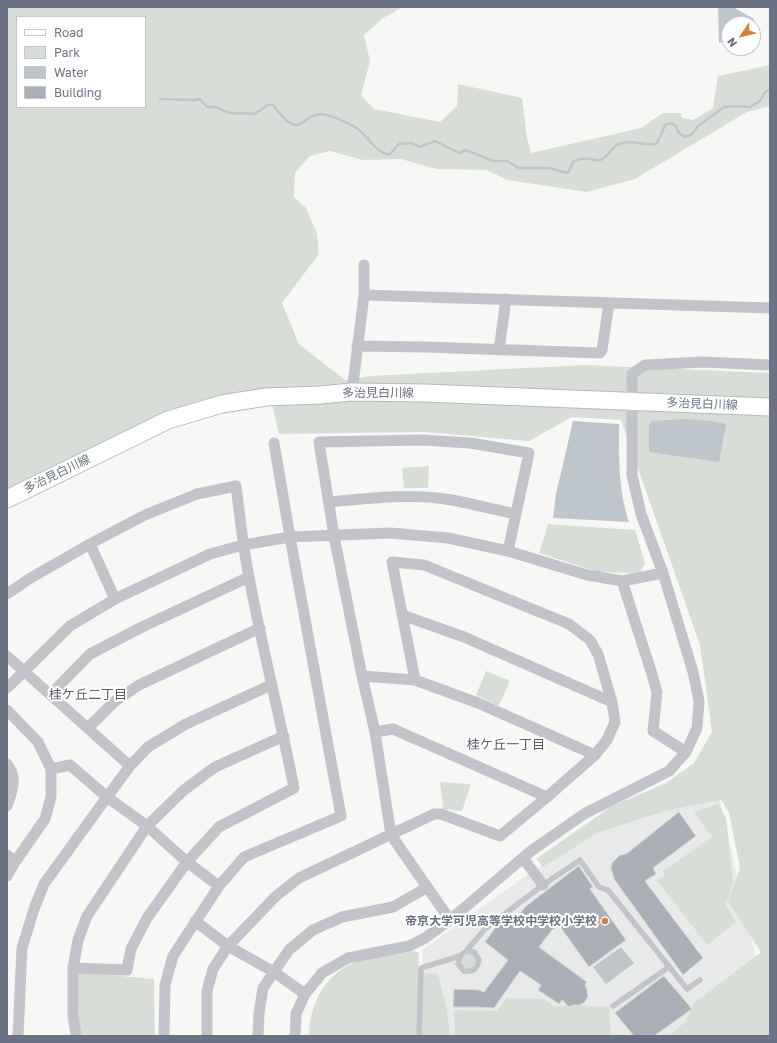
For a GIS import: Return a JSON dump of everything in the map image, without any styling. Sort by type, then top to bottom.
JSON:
[{"type":"main road","name":"多治見白川線","points":[[7,499],[168,420],[222,404],[266,397],[352,392],[425,393],[770,407]]},
{"type":"street","points":[[352,392],[364,295],[364,265]]},
{"type":"street","points":[[364,295],[770,308]]},
{"type":"street","points":[[499,350],[506,299]]},
{"type":"street","points":[[358,346],[600,353],[602,350],[609,303]]},
{"type":"street","points":[[295,1036],[296,1014],[305,994],[322,973],[348,958],[409,946],[425,938],[450,920],[523,858],[584,814],[669,771],[686,752],[697,728],[699,701],[693,672],[663,573],[641,514],[632,475],[632,374],[645,365],[703,362],[770,366]]},
{"type":"street","points":[[450,920],[426,888],[391,835],[375,732],[362,676],[334,536],[319,442],[422,440],[470,443],[529,453],[508,551]]},
{"type":"street","points":[[164,1036],[166,981],[173,956],[219,886],[244,857],[341,816],[274,443]]},
{"type":"street","points":[[7,594],[28,579],[145,515],[197,494],[236,486],[243,545],[249,577],[294,788],[219,826],[187,862],[147,918],[131,949],[127,970],[73,968]]},
{"type":"street","points":[[329,502],[381,497],[452,500],[516,514]]},
{"type":"street","points":[[7,688],[70,626],[115,599],[210,554],[243,545],[290,538],[390,534],[448,538],[508,551],[587,575],[622,581],[663,573]]},
{"type":"street","points":[[90,544],[115,599]]},
{"type":"street","points":[[206,1036],[207,990],[213,969],[228,946],[276,896],[299,878],[434,814],[442,814],[500,836],[594,755],[607,740],[614,722],[612,702],[598,654],[590,640],[569,624],[424,565],[392,562],[415,680]]},
{"type":"street","points":[[51,694],[90,654],[142,627],[249,577]]},
{"type":"street","points":[[622,581],[657,692],[653,731],[686,752]]},
{"type":"street","points":[[402,615],[464,637],[612,702]]},
{"type":"street","points":[[88,728],[114,702],[139,685],[260,628]]},
{"type":"street","points":[[7,656],[130,766]]},
{"type":"street","points":[[362,676],[415,680],[478,703],[594,755]]},
{"type":"street","points":[[18,1036],[22,948],[34,909],[44,884],[130,766],[148,747],[186,724],[271,685]]},
{"type":"street","points":[[7,710],[38,742],[51,769],[51,797],[45,819],[11,859],[7,876]]},
{"type":"street","points":[[375,732],[393,729],[547,797]]},
{"type":"street","points":[[76,1036],[73,968],[78,940],[87,916],[147,826],[184,790],[215,767],[284,736]]},
{"type":"street","points":[[7,764],[11,768],[14,785],[7,806]]},
{"type":"street","points":[[51,769],[70,765],[107,797],[147,826],[187,862],[219,886]]},
{"type":"street","points":[[523,858],[543,885]]},
{"type":"street","points":[[258,1036],[259,1013],[263,988],[290,950],[313,930],[342,917],[393,907],[426,888]]},
{"type":"street","points":[[195,921],[228,946],[274,972],[305,994]]},
{"type":"lane","points":[[418,1036],[421,968],[460,956],[486,928],[543,885],[580,860],[599,887],[608,890],[687,989],[700,980]]},
{"type":"lane","points":[[460,956],[458,964],[464,971],[472,972],[478,967],[480,960],[474,952],[466,951]]},
{"type":"lane","points":[[613,1006],[669,967]]},
{"type":"shaded area","name":"帝京大学可児高等学校中学校小学校","points":[[719,796],[759,974],[700,1036],[431,1036],[422,950],[527,875],[605,823]]},
{"type":"green space","points":[[7,7],[403,7],[383,18],[364,35],[370,61],[361,95],[374,109],[440,122],[457,106],[458,84],[522,98],[527,138],[531,153],[641,128],[663,113],[681,113],[682,118],[693,120],[713,108],[718,76],[770,65],[770,106],[747,112],[635,179],[587,192],[507,180],[487,170],[436,169],[401,159],[363,160],[330,151],[310,156],[295,173],[294,197],[306,208],[317,234],[319,254],[282,303],[299,344],[345,380],[371,376],[584,365],[770,373],[770,1036],[669,1036],[686,1021],[693,1004],[761,952],[728,902],[740,868],[729,812],[721,800],[665,811],[597,833],[543,867],[536,859],[612,806],[666,783],[694,763],[712,732],[700,645],[621,420],[572,417],[529,441],[424,432],[279,434],[269,391],[7,490]]},
{"type":"green space","points":[[429,466],[428,488],[404,488],[402,468]]},
{"type":"green space","points":[[548,524],[635,530],[645,563],[640,573],[598,572],[539,553]]},
{"type":"green space","points":[[486,671],[510,681],[499,706],[476,695]]},
{"type":"green space","points":[[440,782],[471,784],[462,811],[443,809]]},
{"type":"green space","points":[[718,804],[726,818],[733,881],[726,905],[736,922],[707,945],[657,880],[665,875],[663,871],[712,837],[694,812]]},
{"type":"green space","points":[[414,951],[419,953],[418,973],[438,974],[447,1011],[450,1036],[309,1036],[310,1023],[317,999],[322,989],[339,972],[349,965],[368,958]]},
{"type":"green space","points":[[466,951],[474,952],[479,960],[478,967],[464,971],[458,964]]},
{"type":"green space","points":[[78,972],[154,979],[155,1036],[81,1036],[78,1009]]},
{"type":"green space","points":[[506,998],[544,999],[555,1007],[573,1005],[609,1007],[611,1036],[455,1036],[454,1010],[497,1011]]},
{"type":"water","points":[[718,7],[733,7],[749,16],[721,16],[721,42],[719,43]]},
{"type":"water","points":[[685,419],[726,424],[719,462],[649,452],[649,426],[652,421]]},
{"type":"water","points":[[573,421],[619,424],[621,486],[625,510],[629,522],[553,518],[556,494]]},
{"type":"water","points":[[621,947],[634,963],[606,984],[593,967]]},
{"type":"building","points":[[679,812],[696,836],[653,868],[656,874],[645,881],[703,958],[683,975],[614,879],[611,868],[612,863],[620,855],[626,854]]},
{"type":"building","points":[[579,866],[593,887],[590,889],[626,940],[589,967],[559,925],[552,930],[539,947],[587,982],[585,985],[588,997],[584,1003],[569,1007],[562,1000],[559,1004],[538,990],[541,985],[520,971],[494,1008],[453,1007],[454,989],[479,990],[484,992],[508,960],[485,942],[498,924],[505,919],[514,922],[525,907]]},
{"type":"building","points":[[664,976],[692,1009],[654,1036],[634,1036],[615,1013]]},
{"type":"waterway","points":[[160,99],[200,99],[207,107],[217,107],[233,113],[250,114],[255,114],[267,105],[273,105],[285,119],[291,124],[295,125],[301,124],[317,114],[338,119],[358,129],[376,148],[389,155],[399,144],[411,143],[420,147],[435,141],[459,153],[466,150],[493,161],[507,161],[519,168],[549,168],[568,173],[573,162],[583,159],[603,159],[616,145],[619,144],[629,142],[656,144],[665,125],[670,123],[675,125],[679,133],[685,137],[692,134],[698,126],[724,107],[750,107],[760,101],[765,92],[770,90]]},
{"type":"place","name":"帝京大学可児高等学校中学校小学校","points":[[605,921]]},
{"type":"district","name":"桂ケ丘二丁目","points":[[88,695]]},
{"type":"district","name":"桂ケ丘一丁目","points":[[506,745]]}]
